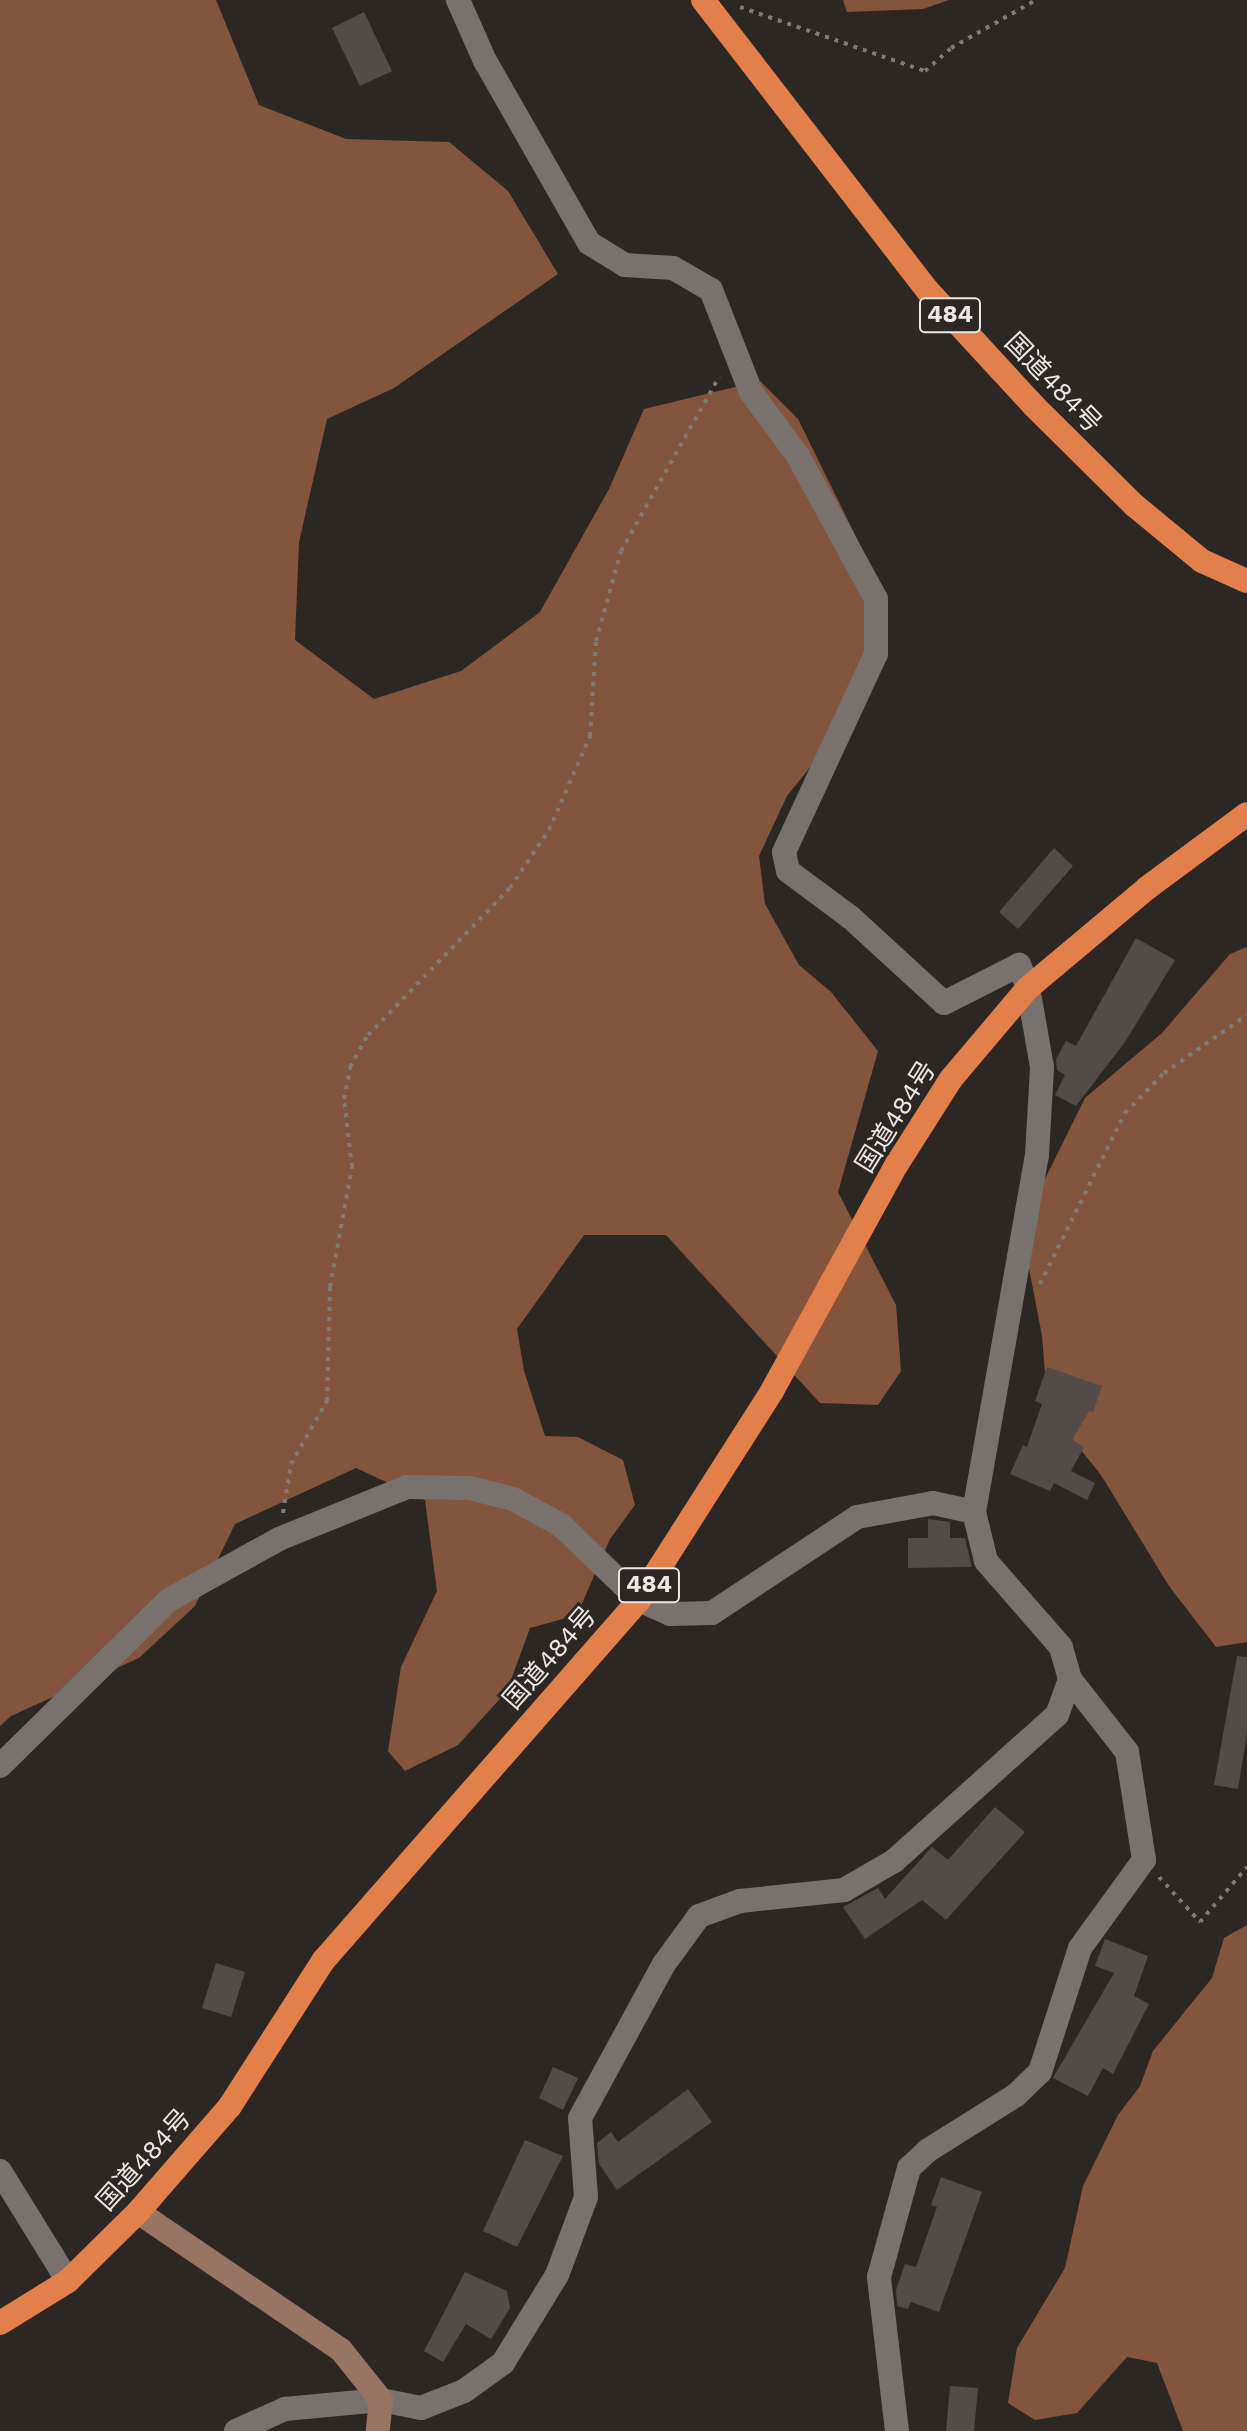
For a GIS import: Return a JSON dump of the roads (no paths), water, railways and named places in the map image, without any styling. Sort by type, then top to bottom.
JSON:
[{"type":"highway","name":"国道484号","points":[[703,0],[928,291],[1034,406],[1134,505],[1202,561],[1247,581]]},
{"type":"highway","name":"国道484号","points":[[0,2323],[68,2281],[138,2212],[230,2106],[323,1961],[639,1600],[772,1391],[915,1132],[951,1079],[1028,988],[1147,888],[1247,814]]},
{"type":"street","points":[[458,0],[485,61],[589,243],[625,265],[673,268],[711,290],[736,347],[751,392],[798,456],[876,599],[876,654],[784,852],[788,871],[850,917],[944,1003],[1019,965],[1028,988],[1042,1067],[1037,1155],[974,1512],[986,1561],[1061,1647],[1070,1679],[1127,1752],[1144,1860],[1080,1948],[1040,2072],[909,2168],[879,2277],[897,2431]]},
{"type":"street","points":[[0,1766],[169,1600],[279,1539],[407,1487],[470,1488],[513,1499],[561,1525],[639,1600],[670,1614],[712,1613],[857,1517],[933,1503],[974,1512]]},
{"type":"street","points":[[236,2431],[285,2409],[381,2400],[421,2408],[464,2391],[503,2363],[557,2275],[586,2197],[580,2118],[664,1964],[699,1916],[740,1901],[844,1890],[894,1861],[1057,1715],[1070,1679]]},
{"type":"street","points":[[0,2171],[68,2281]]},
{"type":"street","points":[[138,2212],[341,2350],[381,2400],[378,2431]]}]
